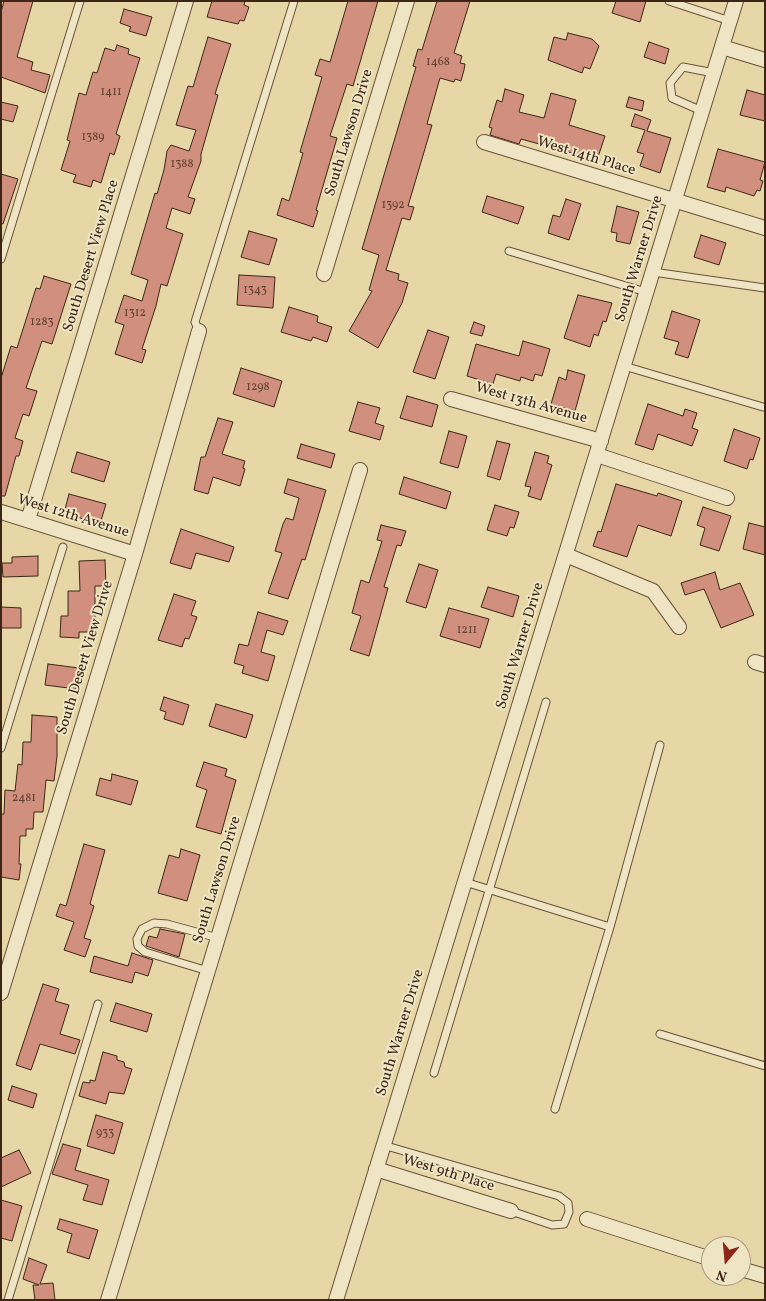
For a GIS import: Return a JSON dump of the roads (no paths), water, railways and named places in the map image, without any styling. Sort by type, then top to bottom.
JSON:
[{"type":"street","name":"South Desert View Place","points":[[28,520],[186,1]]},
{"type":"street","name":"South Lawson Drive","points":[[324,274],[407,1]]},
{"type":"street","name":"South Warner Drive","points":[[336,1300],[736,1]]},
{"type":"street","points":[[722,47],[765,60]]},
{"type":"street","name":"West 14th Place","points":[[484,142],[765,228]]},
{"type":"street","name":"South Desert View Drive","points":[[1,993],[135,554],[199,331]]},
{"type":"street","name":"West 13th Avenue","points":[[451,399],[601,441]]},
{"type":"street","points":[[597,455],[726,498]]},
{"type":"street","name":"South Lawson Drive","points":[[108,1300],[360,470]]},
{"type":"street","name":"West 12th Avenue","points":[[1,512],[135,554]]},
{"type":"street","points":[[566,555],[652,591],[679,627]]},
{"type":"street","name":"West 9th Place","points":[[376,1169],[511,1211]]},
{"type":"street","points":[[587,1220],[701,1256]]},
{"type":"street","points":[[751,1272],[765,1276]]},
{"type":"lane","points":[[1,259],[80,1]]},
{"type":"lane","points":[[199,331],[195,322],[294,1]]},
{"type":"lane","points":[[669,1],[730,21]]},
{"type":"lane","points":[[702,111],[672,98],[670,83],[683,68],[714,73]]},
{"type":"lane","points":[[509,251],[646,292]]},
{"type":"lane","points":[[652,272],[765,288]]},
{"type":"lane","points":[[624,366],[763,408]]},
{"type":"lane","points":[[1,748],[63,547]]},
{"type":"lane","points":[[434,1073],[546,702]]},
{"type":"lane","points":[[556,1109],[610,927],[660,745]]},
{"type":"lane","points":[[465,882],[610,927]]},
{"type":"lane","points":[[208,971],[145,952],[138,946],[137,939],[142,929],[154,923],[167,924],[218,938]]},
{"type":"lane","points":[[8,1300],[98,1004]]},
{"type":"lane","points":[[660,1034],[765,1066]]},
{"type":"lane","points":[[383,1145],[559,1196],[568,1202],[569,1212],[564,1224],[552,1225],[511,1211]]}]
